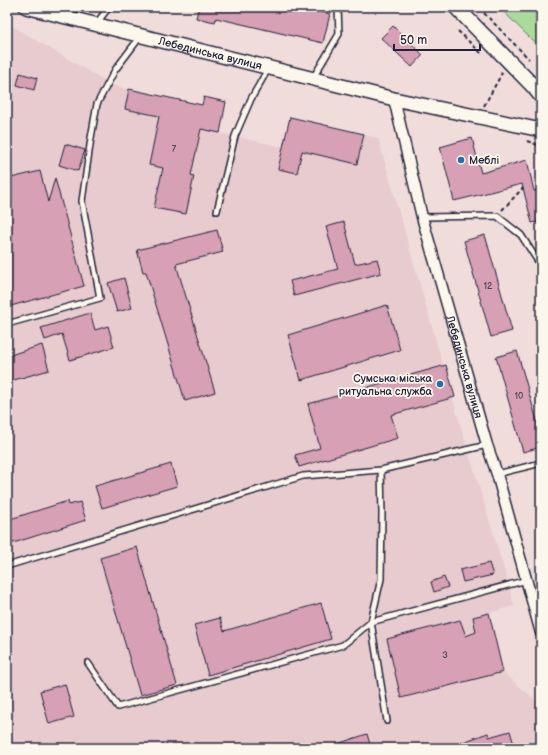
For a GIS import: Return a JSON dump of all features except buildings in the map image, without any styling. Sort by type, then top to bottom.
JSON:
[{"type":"main road","points":[[456,7],[539,90]]},
{"type":"street","name":"Лебединська вулиця","points":[[26,7],[312,79],[541,130]]},
{"type":"street","name":"Лебединська вулиця","points":[[394,98],[422,217],[487,445],[497,474],[541,633]]},
{"type":"lane","points":[[96,24],[109,7]]},
{"type":"lane","points":[[312,79],[339,34],[338,7]]},
{"type":"lane","points":[[7,324],[100,298],[82,201],[91,138],[97,104],[115,70],[140,36]]},
{"type":"lane","points":[[217,211],[235,136],[251,99],[269,68]]},
{"type":"lane","points":[[422,217],[497,216],[521,235],[541,266]]},
{"type":"lane","points":[[7,566],[304,476],[381,470],[487,445]]},
{"type":"lane","points":[[497,474],[541,463]]},
{"type":"lane","points":[[381,470],[381,578],[371,622],[387,721]]},
{"type":"lane","points":[[88,663],[118,707],[343,646],[371,622],[526,580]]},
{"type":"path","points":[[484,13],[529,59]]},
{"type":"path","points":[[458,31],[486,58]]},
{"type":"path","points":[[484,106],[502,73],[497,68]]},
{"type":"path","points":[[539,184],[541,170]]},
{"type":"path","points":[[497,216],[523,188]]},
{"type":"shaded area","points":[[7,23],[114,86],[202,105],[204,97],[226,102],[220,133],[283,147],[290,117],[378,138],[514,606],[489,613],[503,672],[541,705],[541,748],[7,748]]},
{"type":"green space","points":[[499,7],[541,7],[541,49]]},
{"type":"place","name":"Меблі","points":[[461,160]]},
{"type":"place","name":"Сумська міська ритуальна служба","points":[[440,384]]}]
